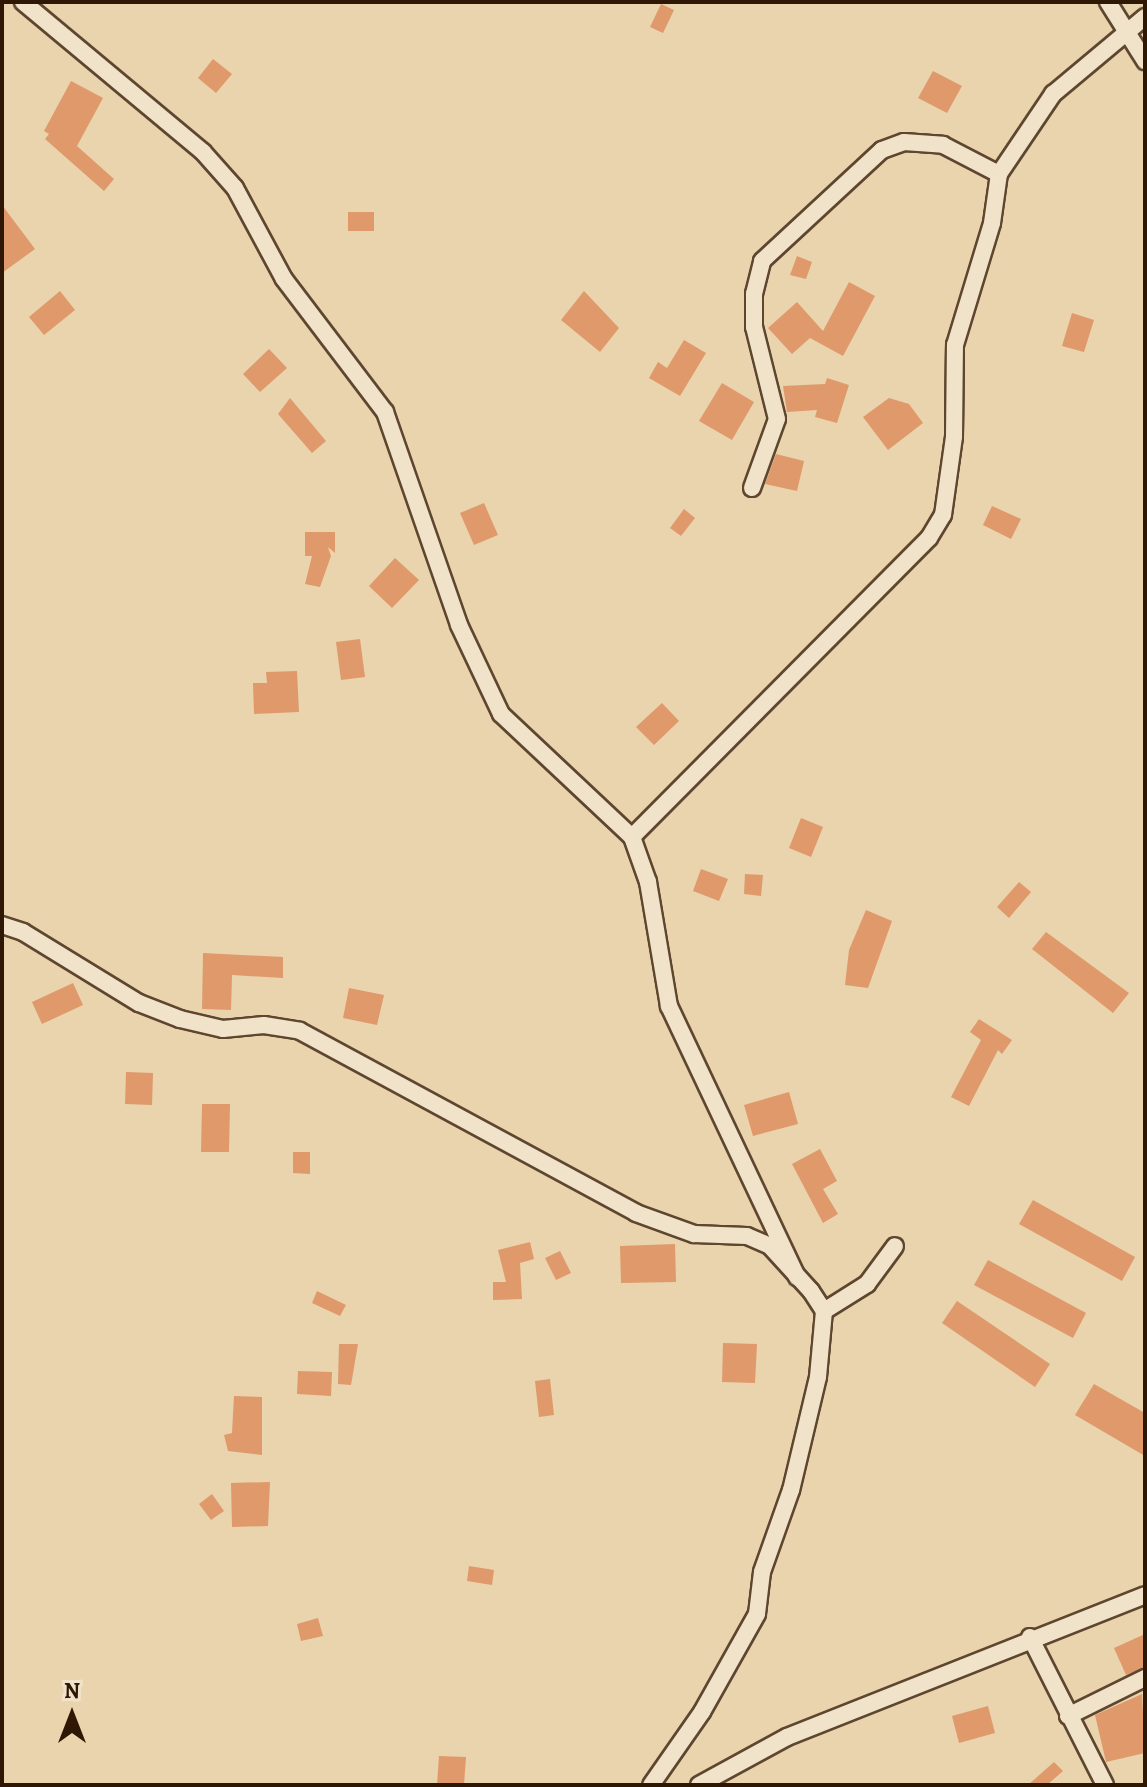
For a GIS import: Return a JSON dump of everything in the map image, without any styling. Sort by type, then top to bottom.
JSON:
[{"type":"street","points":[[23,2],[203,152],[235,188],[284,279],[385,412],[459,625],[501,714],[632,837],[648,882],[669,1006],[797,1277]]},
{"type":"street","points":[[1108,2],[1124,33],[1145,61]]},
{"type":"street","points":[[632,837],[929,538],[943,515],[954,437],[955,345],[992,223],[999,174],[1053,94],[1145,17]]},
{"type":"street","points":[[752,488],[777,419],[754,327],[754,294],[762,261],[882,150],[904,142],[943,145],[999,174]]},
{"type":"street","points":[[2,925],[23,932],[139,1003],[180,1019],[223,1029],[264,1025],[300,1031],[636,1213],[694,1234],[747,1236],[770,1246],[824,1311],[818,1377],[791,1490],[762,1572],[757,1614],[702,1712],[651,1785]]},
{"type":"street","points":[[824,1311],[867,1284],[895,1246]]},
{"type":"street","points":[[699,1785],[787,1737],[1030,1637],[1145,1595]]},
{"type":"street","points":[[1030,1637],[1105,1785]]},
{"type":"street","points":[[1068,1716],[1145,1678]]},
{"type":"building","points":[[661,4],[674,10],[663,33],[650,27]]},
{"type":"building","points":[[213,59],[232,74],[216,93],[198,78]]},
{"type":"building","points":[[933,71],[962,86],[947,113],[918,98]]},
{"type":"building","points":[[71,81],[103,98],[77,146],[114,179],[104,191],[45,139],[49,134],[44,131]]},
{"type":"building","points":[[2,205],[35,249],[2,273]]},
{"type":"building","points":[[348,212],[374,212],[374,231],[348,231]]},
{"type":"building","points":[[797,256],[812,262],[806,279],[790,275]]},
{"type":"building","points":[[849,282],[875,296],[843,356],[810,338],[792,354],[768,328],[797,302],[823,331]]},
{"type":"building","points":[[60,291],[75,310],[44,335],[29,317]]},
{"type":"building","points":[[584,291],[619,328],[600,352],[561,320]]},
{"type":"building","points":[[1072,313],[1094,320],[1084,352],[1062,346]]},
{"type":"building","points":[[684,340],[706,353],[680,396],[649,378],[658,362],[667,368]]},
{"type":"building","points":[[269,349],[287,368],[260,392],[243,374]]},
{"type":"building","points":[[827,378],[849,385],[837,423],[815,417],[817,410],[787,412],[783,386],[825,384]]},
{"type":"building","points":[[722,383],[754,402],[732,440],[699,421]]},
{"type":"building","points":[[290,398],[326,441],[312,453],[278,414]]},
{"type":"building","points":[[889,398],[909,404],[923,423],[888,450],[863,417]]},
{"type":"building","points":[[776,454],[804,461],[797,491],[765,484]]},
{"type":"building","points":[[484,503],[498,535],[474,545],[460,513]]},
{"type":"building","points":[[992,506],[1021,519],[1011,539],[983,525]]},
{"type":"building","points":[[684,509],[695,518],[681,536],[670,528]]},
{"type":"building","points":[[305,532],[335,532],[335,553],[328,547],[331,556],[320,587],[305,584],[312,556],[305,556]]},
{"type":"building","points":[[395,558],[419,580],[392,608],[369,586]]},
{"type":"building","points":[[360,639],[365,677],[341,680],[336,642]]},
{"type":"building","points":[[297,671],[299,712],[254,714],[253,683],[267,683],[266,672]]},
{"type":"building","points":[[662,703],[679,721],[654,745],[636,727]]},
{"type":"building","points":[[801,818],[823,827],[811,857],[789,848]]},
{"type":"building","points":[[701,869],[728,879],[719,901],[693,891]]},
{"type":"building","points":[[745,874],[763,875],[761,896],[744,894]]},
{"type":"building","points":[[1019,882],[1031,892],[1009,918],[997,907]]},
{"type":"building","points":[[866,910],[892,921],[868,988],[845,985],[849,950]]},
{"type":"building","points":[[1046,932],[1129,993],[1113,1013],[1032,949]]},
{"type":"building","points":[[203,953],[283,957],[283,978],[232,975],[231,1010],[202,1009]]},
{"type":"building","points":[[73,983],[83,1005],[42,1024],[32,1002]]},
{"type":"building","points":[[349,988],[384,995],[377,1025],[343,1018]]},
{"type":"building","points":[[979,1019],[1012,1040],[1002,1054],[998,1050],[969,1106],[951,1097],[981,1040],[970,1032]]},
{"type":"building","points":[[126,1072],[153,1073],[152,1105],[125,1104]]},
{"type":"building","points":[[789,1092],[798,1124],[753,1136],[744,1105]]},
{"type":"building","points":[[202,1104],[230,1104],[229,1152],[201,1152]]},
{"type":"building","points":[[820,1149],[837,1181],[823,1189],[838,1214],[823,1223],[792,1164]]},
{"type":"building","points":[[293,1152],[310,1152],[310,1174],[293,1173]]},
{"type":"building","points":[[1033,1200],[1135,1257],[1122,1281],[1019,1224]]},
{"type":"building","points":[[530,1242],[534,1259],[520,1263],[522,1299],[493,1300],[493,1282],[506,1282],[498,1250]]},
{"type":"building","points":[[675,1244],[676,1282],[621,1283],[620,1246]]},
{"type":"building","points":[[560,1251],[571,1273],[556,1280],[545,1258]]},
{"type":"building","points":[[988,1260],[1086,1313],[1073,1338],[974,1285]]},
{"type":"building","points":[[317,1291],[346,1305],[340,1316],[312,1303]]},
{"type":"building","points":[[957,1301],[1050,1364],[1035,1387],[942,1323]]},
{"type":"building","points":[[723,1343],[757,1344],[755,1383],[722,1382]]},
{"type":"building","points":[[339,1344],[358,1344],[351,1385],[338,1384]]},
{"type":"building","points":[[298,1371],[332,1372],[331,1396],[297,1394]]},
{"type":"building","points":[[550,1379],[554,1415],[539,1417],[535,1381]]},
{"type":"building","points":[[1094,1384],[1145,1413],[1145,1456],[1075,1415]]},
{"type":"building","points":[[234,1396],[262,1397],[262,1455],[228,1451],[224,1435],[232,1433]]},
{"type":"building","points":[[270,1482],[268,1526],[232,1527],[231,1483]]},
{"type":"building","points":[[212,1494],[224,1511],[211,1520],[199,1504]]},
{"type":"building","points":[[469,1566],[494,1570],[492,1585],[467,1581]]},
{"type":"building","points":[[318,1618],[323,1636],[301,1641],[297,1624]]},
{"type":"building","points":[[1145,1634],[1145,1667],[1126,1675],[1114,1648]]},
{"type":"building","points":[[1142,1694],[1145,1753],[1106,1762],[1095,1715]]},
{"type":"building","points":[[988,1706],[995,1733],[959,1743],[952,1716]]},
{"type":"building","points":[[439,1756],[466,1757],[464,1785],[437,1785]]},
{"type":"building","points":[[1054,1762],[1063,1771],[1047,1785],[1028,1785]]}]
